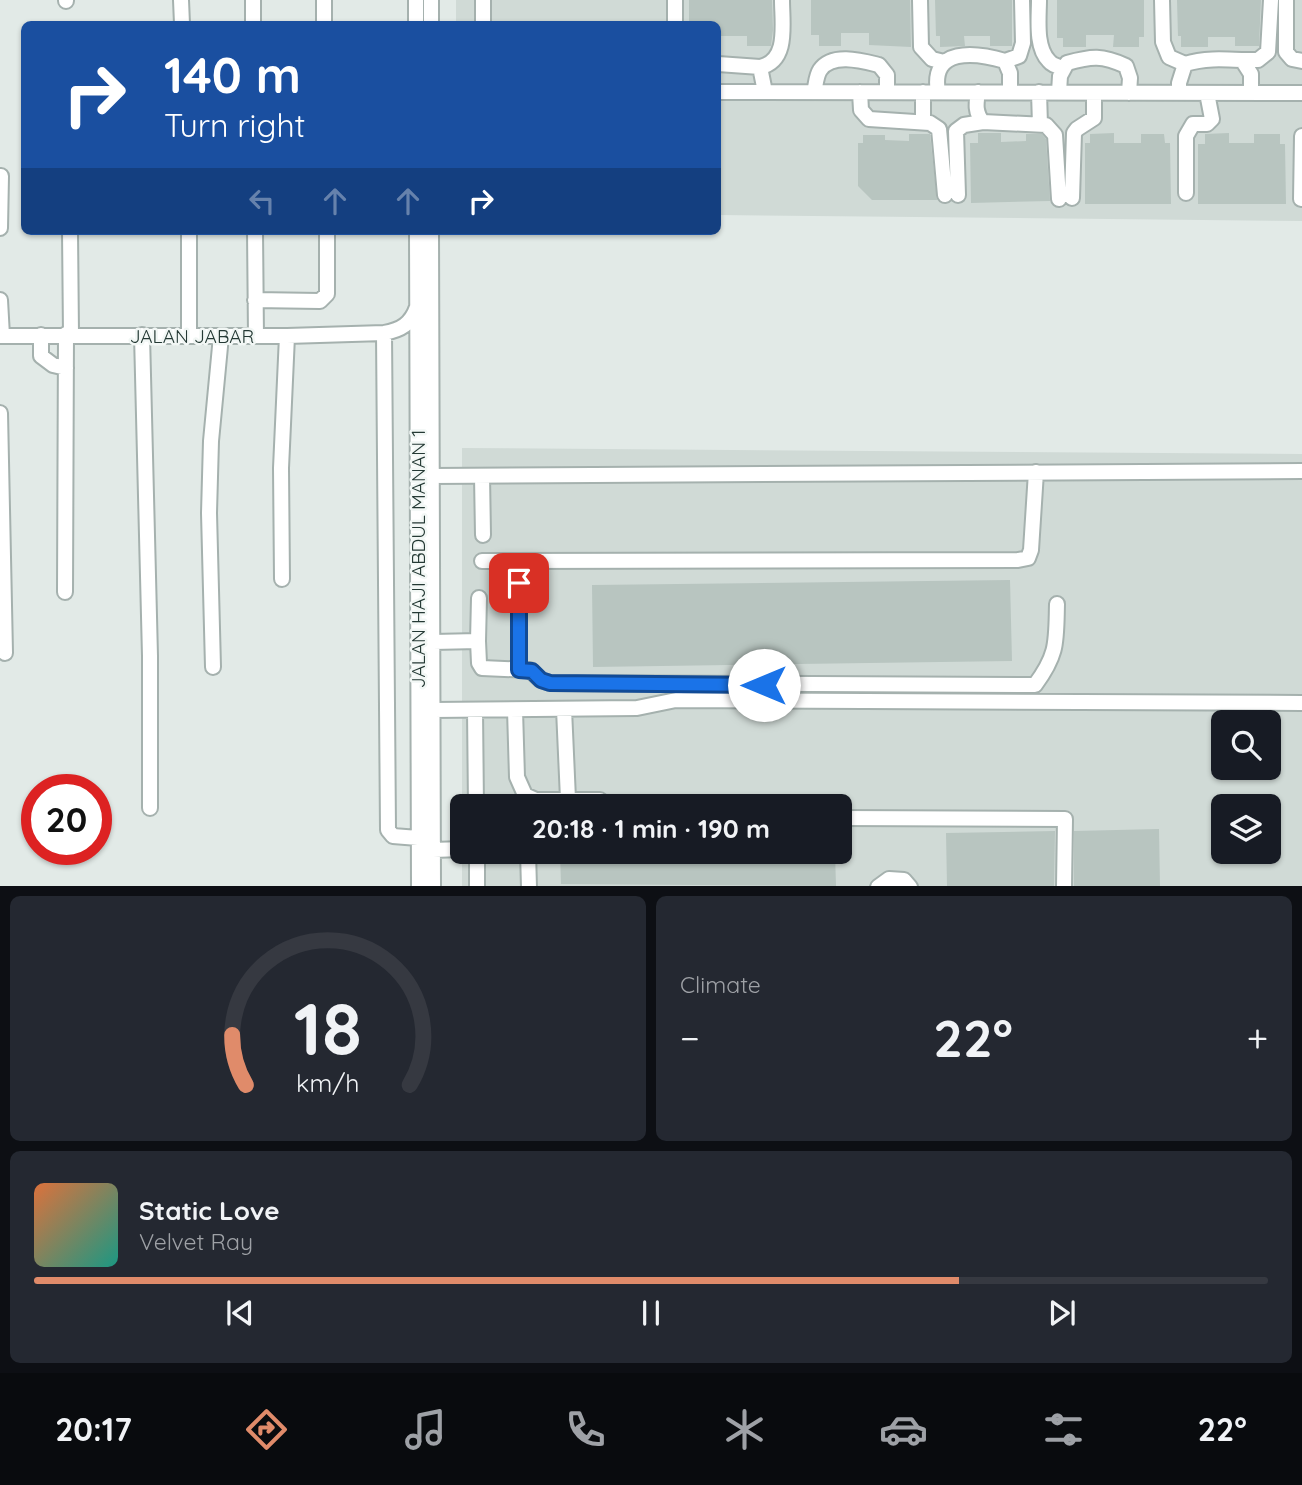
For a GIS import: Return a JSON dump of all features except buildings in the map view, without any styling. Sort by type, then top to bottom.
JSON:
[{"type":"street","points":[[181,0],[182,21]]},
{"type":"street","points":[[253,0],[253,21]]},
{"type":"street","points":[[324,0],[324,21]]},
{"type":"street","points":[[416,0],[416,21]]},
{"type":"street","points":[[431,0],[431,21]]},
{"type":"street","points":[[483,0],[483,21]]},
{"type":"street","points":[[675,0],[675,21]]},
{"type":"street","points":[[721,64],[771,64],[779,55],[782,0]]},
{"type":"street","points":[[920,0],[921,47],[932,58],[944,62]]},
{"type":"street","points":[[938,92],[936,80],[944,62],[950,57],[990,57],[1004,61],[1019,56],[1023,43],[1023,0]]},
{"type":"street","points":[[1039,0],[1039,32],[1043,51],[1050,63],[1064,68]]},
{"type":"street","points":[[1162,0],[1163,42],[1169,57],[1185,64],[1199,60],[1258,60],[1268,52],[1271,0]]},
{"type":"street","points":[[1286,0],[1286,52],[1292,59],[1302,61]]},
{"type":"street","points":[[1059,92],[1060,76],[1068,62],[1090,56],[1109,58],[1126,66],[1130,78],[1129,93]]},
{"type":"street","points":[[814,92],[821,69],[843,60],[880,65],[887,75],[887,92]]},
{"type":"street","points":[[1242,60],[1251,74],[1251,93]]},
{"type":"street","points":[[1004,61],[1010,73],[1010,92]]},
{"type":"street","points":[[1179,93],[1185,64]]},
{"type":"street","points":[[761,66],[765,92]]},
{"type":"street","points":[[721,92],[1302,93]]},
{"type":"street","points":[[860,92],[860,110],[869,119],[930,123],[939,129],[952,195],[956,131],[964,125],[983,122],[1046,125],[1055,135],[1065,199],[1074,133],[1094,118],[1094,93]]},
{"type":"street","points":[[923,92],[923,122]]},
{"type":"street","points":[[978,92],[976,104],[978,116],[983,122]]},
{"type":"street","points":[[1039,92],[1040,125]]},
{"type":"street","points":[[1186,192],[1186,136],[1193,124],[1207,124],[1212,119],[1207,93]]},
{"type":"street","points":[[1301,199],[1302,136]]},
{"type":"street","points":[[0,228],[1,176]]},
{"type":"street","points":[[65,592],[66,368],[70,235]]},
{"type":"street","points":[[189,235],[189,336]]},
{"type":"street","points":[[255,235],[256,336]]},
{"type":"street","points":[[255,300],[320,301],[327,294],[327,235]]},
{"type":"street","name":"JALAN HAJI ABDUL MANAN 1","points":[[417,235],[418,358],[410,838],[419,886]]},
{"type":"street","name":"JALAN HAJI ABDUL MANAN 1","points":[[432,235],[433,886]]},
{"type":"street","points":[[0,300],[1,336]]},
{"type":"street","points":[[384,333],[396,331],[406,325],[414,316],[417,305]]},
{"type":"street","points":[[384,333],[406,339],[418,358]]},
{"type":"street","points":[[384,333],[388,830],[393,836],[410,838]]},
{"type":"street","name":"JALAN JABAR","points":[[1,336],[287,336],[384,333]]},
{"type":"street","points":[[41,335],[41,356],[53,365],[66,368]]},
{"type":"street","points":[[142,335],[150,656],[150,808]]},
{"type":"street","points":[[213,667],[209,513],[211,441],[221,336]]},
{"type":"street","points":[[282,579],[281,468],[287,336]]},
{"type":"street","points":[[0,413],[5,653]]},
{"type":"street","points":[[432,476],[1302,471]]},
{"type":"street","points":[[482,561],[1018,560],[1028,558],[1031,550],[1036,472]]},
{"type":"street","points":[[482,476],[483,535]]},
{"type":"street","points":[[519,583],[519,670]]},
{"type":"street","points":[[479,598],[478,641],[479,663],[482,668],[532,671],[541,680],[550,683],[1035,685],[1049,666],[1055,646],[1057,604]]},
{"type":"street","points":[[433,642],[478,641]]},
{"type":"street","points":[[433,710],[637,708],[676,700],[1302,703]]},
{"type":"street","points":[[564,709],[568,794]]},
{"type":"street","points":[[475,710],[476,794]]},
{"type":"street","points":[[515,710],[517,777],[524,794]]},
{"type":"street","points":[[852,818],[1065,819],[1064,886]]},
{"type":"street","points":[[433,850],[450,849]]},
{"type":"street","points":[[477,864],[477,886]]},
{"type":"street","points":[[528,864],[529,886]]},
{"type":"street","points":[[879,886],[889,879],[904,880],[909,886]]},
{"type":"shaded area","points":[[456,0],[1302,0],[1302,221],[721,215],[721,21],[456,21]]},
{"type":"shaded area","points":[[462,448],[1302,454],[1302,886],[462,886],[462,864],[852,864],[852,794],[462,794]]},
{"type":"route","points":[[519,583],[519,670],[532,671],[541,680],[550,683],[764,685]]}]
